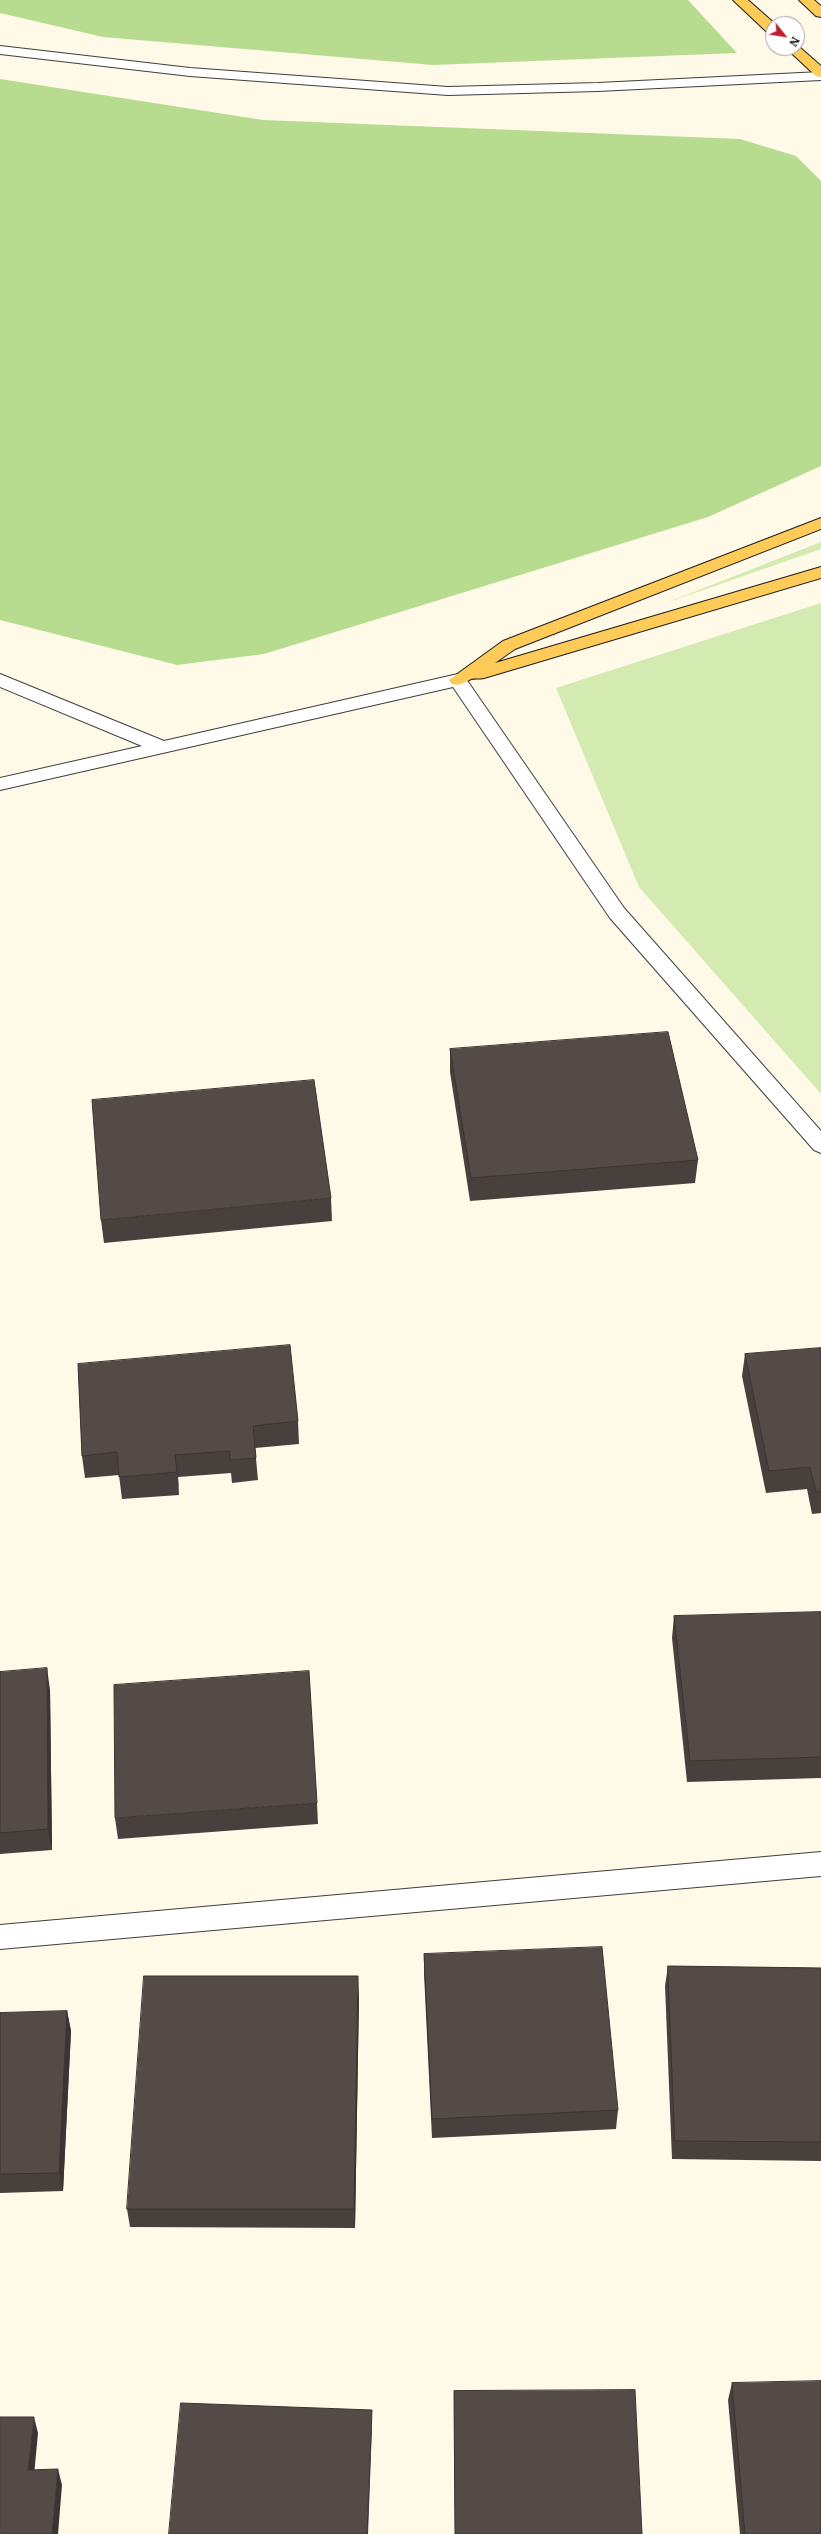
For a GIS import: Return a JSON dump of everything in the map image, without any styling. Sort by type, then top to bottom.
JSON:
[{"type":"main road","points":[[740,0],[765,23]]},
{"type":"main road","points":[[806,0],[821,13]]},
{"type":"main road","points":[[801,56],[821,75]]},
{"type":"main road","points":[[458,680],[510,645],[821,523]]},
{"type":"main road","points":[[458,680],[821,572]]},
{"type":"street","points":[[0,50],[190,72],[448,91],[598,87],[821,75]]},
{"type":"street","points":[[0,680],[164,748]]},
{"type":"street","points":[[0,784],[164,748],[458,680],[617,913],[821,1145]]},
{"type":"street","points":[[0,1937],[821,1864]]},
{"type":"green space","points":[[0,0],[688,0],[737,53],[433,65],[103,37],[0,13]]},
{"type":"green space","points":[[0,79],[263,120],[740,139],[796,156],[821,181],[821,466],[708,517],[264,654],[177,665],[0,620]]},
{"type":"green space","points":[[821,542],[821,549],[663,604]]},
{"type":"green space","points":[[821,603],[821,1094],[639,887],[556,688]]},
{"type":"building","points":[[668,1032],[698,1160],[471,1178],[450,1049]]},
{"type":"building","points":[[314,1080],[331,1198],[101,1220],[92,1100]]},
{"type":"building","points":[[290,1345],[298,1421],[253,1426],[256,1458],[230,1460],[230,1451],[175,1455],[177,1472],[119,1477],[117,1452],[82,1456],[78,1364]]},
{"type":"building","points":[[821,1348],[821,1491],[816,1492],[810,1467],[769,1471],[745,1354]]},
{"type":"building","points":[[821,1612],[821,1757],[690,1761],[674,1616]]},
{"type":"building","points":[[47,1668],[48,1829],[0,1833],[0,1672]]},
{"type":"building","points":[[309,1671],[317,1803],[115,1818],[114,1685]]},
{"type":"building","points":[[602,1947],[618,2110],[432,2119],[424,1954]]},
{"type":"building","points":[[668,1966],[821,1968],[821,2142],[675,2141]]},
{"type":"building","points":[[144,1976],[358,1976],[354,2209],[127,2209]]},
{"type":"building","points":[[67,2011],[59,2173],[0,2174],[0,2013]]},
{"type":"building","points":[[821,2381],[821,2534],[745,2534],[732,2383]]},
{"type":"building","points":[[635,2390],[642,2534],[455,2534],[454,2391]]},
{"type":"building","points":[[181,2403],[372,2410],[367,2534],[169,2534]]},
{"type":"building","points":[[0,2417],[34,2417],[28,2470],[58,2469],[52,2534],[0,2534]]}]
